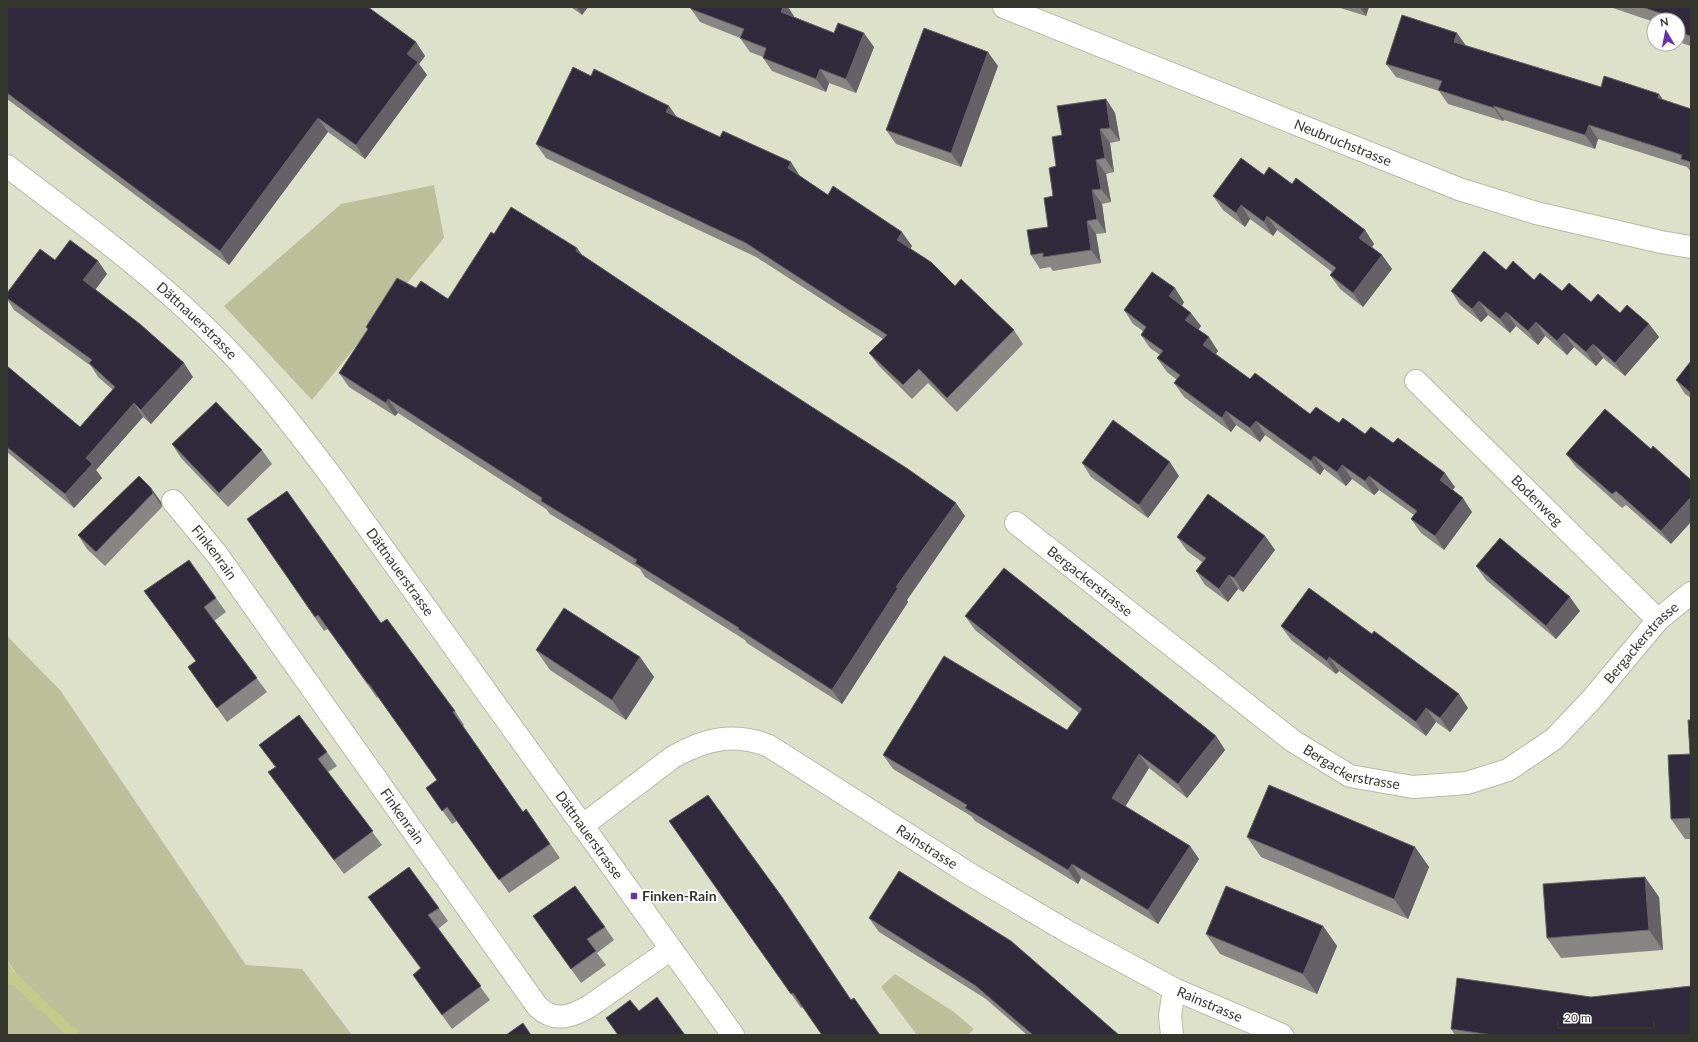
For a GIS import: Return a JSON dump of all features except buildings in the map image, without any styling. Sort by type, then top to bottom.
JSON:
[{"type":"street","name":"Neubruchstrasse","points":[[1004,7],[1459,189],[1536,213],[1661,242],[1691,247]]},
{"type":"street","name":"Dättnauerstrasse","points":[[7,166],[118,251],[181,304],[223,344],[260,385],[329,473],[733,1035]]},
{"type":"street","name":"Bodenweg","points":[[1416,381],[1658,620]]},
{"type":"street","name":"Finkenrain","points":[[173,501],[216,553],[537,1006],[543,1012],[550,1016],[560,1017],[580,1012],[671,949]]},
{"type":"street","name":"Bergackerstrasse","points":[[1016,523],[1293,742],[1350,776],[1413,787],[1467,783],[1508,770],[1554,739],[1592,699],[1658,620],[1691,593]]},
{"type":"street","name":"Rainstrasse","points":[[582,826],[673,757],[685,750],[706,742],[721,739],[740,738],[755,741],[768,746],[1027,908],[1174,989],[1282,1035]]},
{"type":"street","points":[[1172,1035],[1170,1016],[1174,989]]},
{"type":"shaded area","points":[[434,185],[444,238],[312,400],[224,306],[341,204]]},
{"type":"shaded area","points":[[7,636],[60,690],[246,965],[302,969],[352,1035],[7,1035],[7,985],[16,984],[18,981],[15,972],[7,960]]},
{"type":"shaded area","points":[[7,960],[18,981],[13,985],[7,985]]},
{"type":"shaded area","points":[[895,974],[954,1012],[974,1029],[968,1035],[917,1035],[881,987]]},
{"type":"waterway","points":[[7,972],[74,1035]]},
{"type":"place","name":"Finken-Rain","points":[[634,896]]}]
